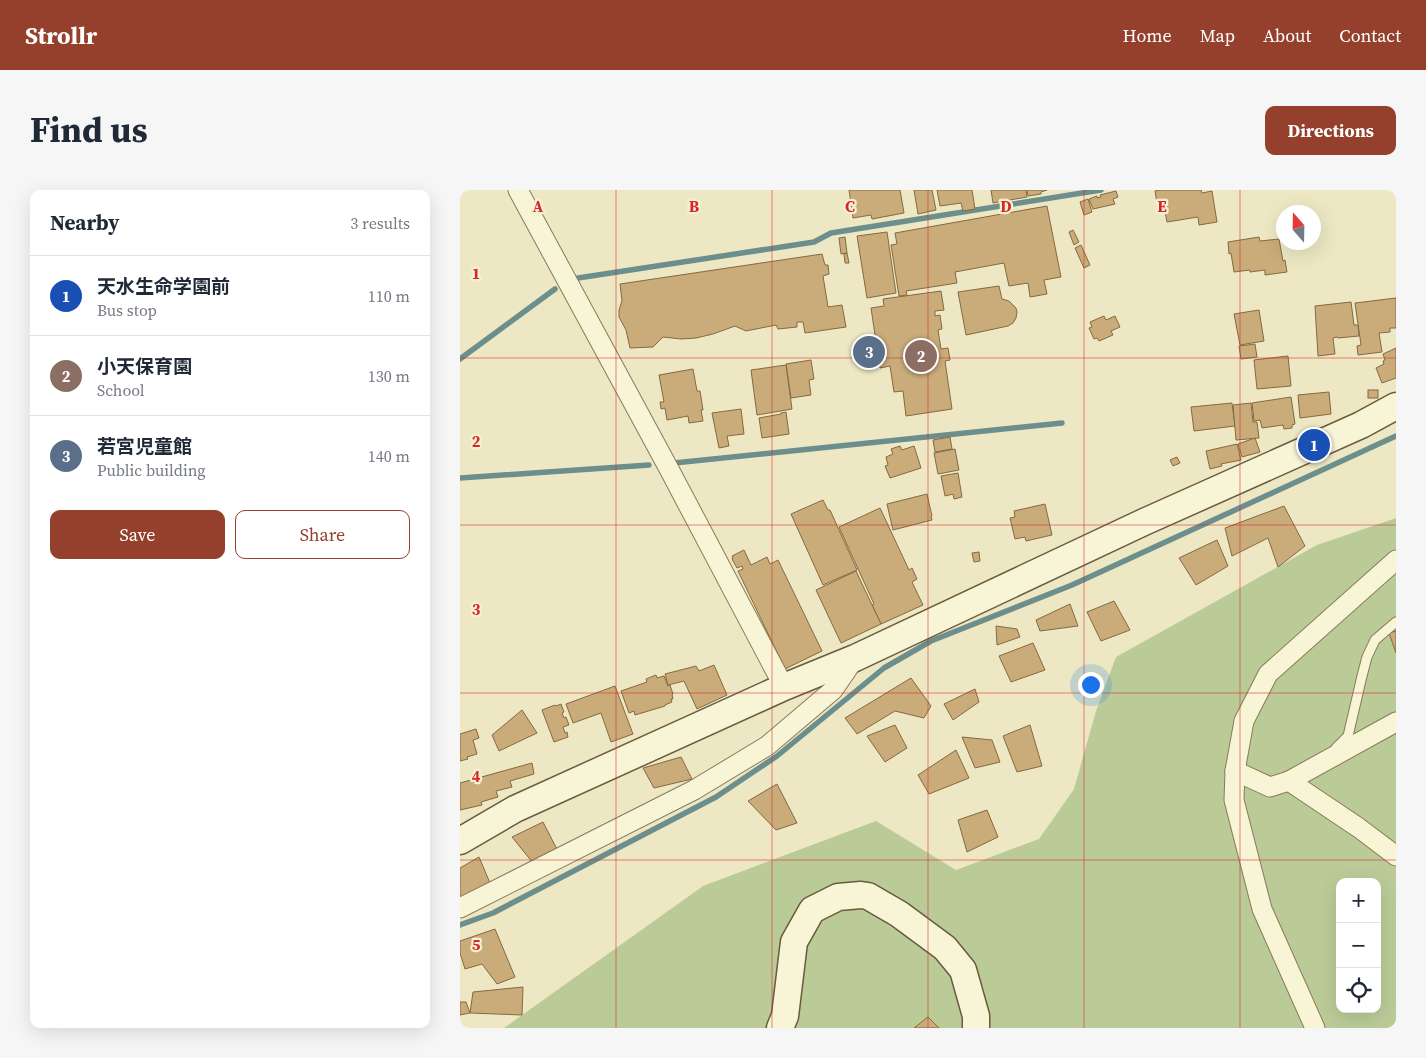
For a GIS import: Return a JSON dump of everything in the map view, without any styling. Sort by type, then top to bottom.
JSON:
[{"type":"street","points":[[518,190],[784,687]]},
{"type":"street","points":[[460,841],[515,809],[784,687],[855,658],[1144,522],[1361,425],[1396,406]]},
{"type":"street","points":[[1314,1028],[1262,910],[1234,800],[1235,771],[1244,722],[1268,674],[1396,560]]},
{"type":"street","points":[[460,908],[694,790],[768,746],[833,690],[855,658]]},
{"type":"street","points":[[1235,771],[1270,787],[1289,781],[1396,722]]},
{"type":"street","points":[[1289,781],[1359,828],[1396,856]]},
{"type":"street","points":[[780,1028],[786,1016],[794,942],[812,910],[838,897],[861,895],[868,896],[899,914],[945,948],[963,970],[976,1016],[976,1028]]},
{"type":"lane","points":[[1270,787],[1295,768],[1328,755],[1348,736],[1367,657],[1375,640],[1396,622]]},
{"type":"green space","points":[[1396,518],[1396,1028],[504,1028],[703,886],[876,821],[956,870],[1039,839],[1074,789],[1096,711],[1116,657],[1317,545]]},
{"type":"building","points":[[849,190],[900,190],[904,213],[872,219],[871,215],[853,218]]},
{"type":"building","points":[[914,190],[932,190],[936,210],[918,214]]},
{"type":"building","points":[[937,190],[972,190],[975,209],[963,211],[961,203],[940,206]]},
{"type":"building","points":[[991,190],[1026,190],[1027,197],[993,203]]},
{"type":"building","points":[[1027,190],[1047,190],[1041,192],[1041,194],[1028,196]]},
{"type":"building","points":[[1201,190],[1202,193],[1212,191],[1217,222],[1199,225],[1198,217],[1167,222],[1163,201],[1157,203],[1155,191]]},
{"type":"building","points":[[1116,191],[1118,197],[1113,199],[1115,204],[1093,209],[1089,199]]},
{"type":"building","points":[[1088,199],[1092,212],[1084,215],[1080,202]]},
{"type":"building","points":[[1047,206],[1061,277],[1044,280],[1047,294],[1030,297],[1028,283],[1009,286],[1004,263],[955,272],[957,283],[906,291],[907,295],[899,296],[891,245],[897,244],[895,233]]},
{"type":"building","points":[[1073,230],[1079,242],[1074,245],[1069,232]]},
{"type":"building","points":[[887,232],[896,293],[867,298],[857,236]]},
{"type":"building","points":[[845,237],[847,253],[841,254],[839,238]]},
{"type":"building","points":[[1259,237],[1260,241],[1276,239],[1276,250],[1281,250],[1287,272],[1265,275],[1265,270],[1234,272],[1228,242]]},
{"type":"building","points":[[1081,245],[1090,265],[1084,268],[1075,248]]},
{"type":"building","points":[[847,253],[849,263],[845,263],[844,254]]},
{"type":"building","points":[[822,254],[825,265],[828,265],[829,274],[823,276],[828,307],[842,305],[846,327],[805,333],[803,322],[797,322],[797,327],[778,329],[776,325],[746,331],[735,326],[696,338],[663,337],[653,347],[630,348],[626,330],[619,317],[622,301],[620,284]]},
{"type":"building","points":[[999,286],[1002,299],[1009,301],[1016,308],[1016,318],[1013,323],[1008,326],[966,335],[958,292]]},
{"type":"building","points":[[941,291],[944,310],[935,311],[935,316],[940,315],[942,329],[938,330],[941,349],[948,348],[950,360],[945,361],[952,409],[906,416],[903,391],[894,392],[890,366],[880,368],[871,308],[884,306],[883,299]]},
{"type":"building","points":[[1396,298],[1396,328],[1390,328],[1390,332],[1379,333],[1382,352],[1358,355],[1357,346],[1361,345],[1355,303]]},
{"type":"building","points":[[1351,302],[1354,325],[1358,325],[1359,336],[1333,338],[1335,354],[1318,356],[1315,306]]},
{"type":"building","points":[[1259,310],[1264,341],[1240,345],[1234,314]]},
{"type":"building","points":[[1104,316],[1106,320],[1115,316],[1120,327],[1111,331],[1113,335],[1099,341],[1097,338],[1094,339],[1089,328],[1092,327],[1090,322]]},
{"type":"building","points":[[1255,344],[1257,357],[1241,359],[1239,346]]},
{"type":"building","points":[[1396,348],[1396,378],[1382,383],[1376,368],[1384,364],[1383,354]]},
{"type":"building","points":[[1288,356],[1291,386],[1257,389],[1254,360]]},
{"type":"building","points":[[811,360],[814,379],[809,380],[811,395],[791,398],[786,364]]},
{"type":"building","points":[[786,365],[792,409],[757,415],[751,370]]},
{"type":"building","points":[[693,369],[697,391],[700,391],[703,421],[689,423],[688,416],[667,420],[665,408],[661,409],[660,402],[664,402],[659,375]]},
{"type":"building","points":[[1368,390],[1378,390],[1378,398],[1368,398]]},
{"type":"building","points":[[1329,392],[1331,414],[1300,418],[1298,395]]},
{"type":"building","points":[[1291,397],[1295,424],[1292,425],[1292,428],[1284,429],[1283,425],[1262,428],[1260,420],[1254,421],[1252,403]]},
{"type":"building","points":[[1232,403],[1235,426],[1194,431],[1191,407]]},
{"type":"building","points":[[1251,403],[1253,422],[1257,422],[1259,438],[1236,440],[1233,405]]},
{"type":"building","points":[[741,409],[744,434],[727,436],[729,446],[719,448],[712,413]]},
{"type":"building","points":[[786,412],[789,434],[762,438],[759,418]]},
{"type":"building","points":[[950,437],[952,449],[935,452],[933,440]]},
{"type":"building","points":[[1255,438],[1260,452],[1242,457],[1238,444]]},
{"type":"building","points":[[1237,444],[1241,460],[1221,464],[1222,466],[1210,469],[1206,451]]},
{"type":"building","points":[[900,446],[902,450],[914,446],[921,468],[890,478],[885,466],[888,465],[886,457],[893,454],[891,449]]},
{"type":"building","points":[[955,449],[959,470],[938,474],[934,453]]},
{"type":"building","points":[[1177,457],[1180,463],[1173,466],[1170,460]]},
{"type":"building","points":[[958,473],[962,497],[954,499],[953,494],[945,496],[941,476]]},
{"type":"building","points":[[927,494],[932,520],[893,530],[887,504]]},
{"type":"building","points":[[823,500],[828,510],[830,510],[857,570],[823,585],[791,514]]},
{"type":"building","points":[[1045,504],[1052,535],[1026,541],[1025,537],[1015,539],[1010,518],[1015,517],[1014,511]]},
{"type":"building","points":[[1284,506],[1305,546],[1278,567],[1268,538],[1232,556],[1225,528]]},
{"type":"building","points":[[880,508],[909,570],[912,568],[917,579],[912,582],[923,605],[881,624],[872,605],[874,604],[839,527]]},
{"type":"building","points":[[1217,540],[1228,566],[1196,585],[1179,558]]},
{"type":"building","points":[[744,550],[751,565],[767,557],[770,564],[778,560],[822,651],[785,669],[738,571],[743,569],[742,566],[737,568],[732,559],[732,556]]},
{"type":"building","points":[[979,552],[980,561],[974,562],[972,553]]},
{"type":"building","points":[[856,571],[881,624],[841,643],[816,590]]},
{"type":"building","points":[[1114,601],[1130,630],[1101,641],[1087,612]]},
{"type":"building","points":[[1070,604],[1078,626],[1040,631],[1036,620]]},
{"type":"building","points":[[996,626],[1017,629],[1020,637],[997,645]]},
{"type":"building","points":[[1396,631],[1396,653],[1389,633]]},
{"type":"building","points":[[1033,643],[1045,670],[1011,682],[999,656]]},
{"type":"building","points":[[714,665],[727,695],[697,709],[684,681],[668,685],[665,674],[696,666],[699,671]]},
{"type":"building","points":[[656,675],[657,678],[664,676],[668,686],[670,685],[673,694],[672,702],[635,715],[634,711],[629,713],[621,691],[647,682],[646,679]]},
{"type":"building","points":[[911,678],[931,706],[924,718],[895,711],[857,734],[845,718]]},
{"type":"building","points":[[615,686],[633,734],[611,742],[601,713],[573,723],[566,704]]},
{"type":"building","points":[[975,689],[979,702],[953,720],[944,704]]},
{"type":"building","points":[[561,704],[564,712],[562,713],[569,725],[563,727],[568,737],[554,742],[542,710]]},
{"type":"building","points":[[522,710],[537,733],[499,751],[492,735]]},
{"type":"building","points":[[895,725],[907,748],[885,762],[867,736]]},
{"type":"building","points":[[1030,725],[1042,766],[1017,772],[1003,736]]},
{"type":"building","points":[[476,729],[479,738],[473,740],[477,754],[460,761],[460,734]]},
{"type":"building","points":[[962,737],[992,740],[1000,762],[975,768]]},
{"type":"building","points":[[956,750],[969,778],[929,794],[918,775]]},
{"type":"building","points":[[681,757],[692,779],[654,788],[643,768]]},
{"type":"building","points":[[532,763],[534,774],[510,781],[512,787],[496,791],[498,797],[481,802],[482,805],[460,810],[460,783]]},
{"type":"building","points":[[777,784],[797,823],[776,830],[748,801]]},
{"type":"building","points":[[987,810],[998,837],[967,852],[958,820]]},
{"type":"building","points":[[543,822],[561,857],[533,863],[512,837]]},
{"type":"building","points":[[479,857],[490,883],[460,899],[460,868]]},
{"type":"building","points":[[495,929],[515,977],[497,984],[482,964],[465,969],[460,953],[460,941]]},
{"type":"building","points":[[523,987],[522,1015],[470,1013],[473,992]]},
{"type":"building","points":[[460,1002],[466,1002],[470,1013],[460,1015]]},
{"type":"building","points":[[928,1017],[939,1028],[914,1028]]},
{"type":"waterway","points":[[578,278],[814,242],[831,233],[1101,190]]},
{"type":"waterway","points":[[460,359],[555,289]]},
{"type":"waterway","points":[[674,463],[1062,423]]},
{"type":"waterway","points":[[460,925],[493,913],[716,797],[777,756],[884,668],[931,641],[1072,585],[1396,436]]},
{"type":"waterway","points":[[460,478],[649,465]]},
{"type":"place","name":"若宮児童館","points":[[869,352]]},
{"type":"place","name":"小天保育園","points":[[921,356]]},
{"type":"place","name":"天水生命学園前","points":[[1314,445]]}]
